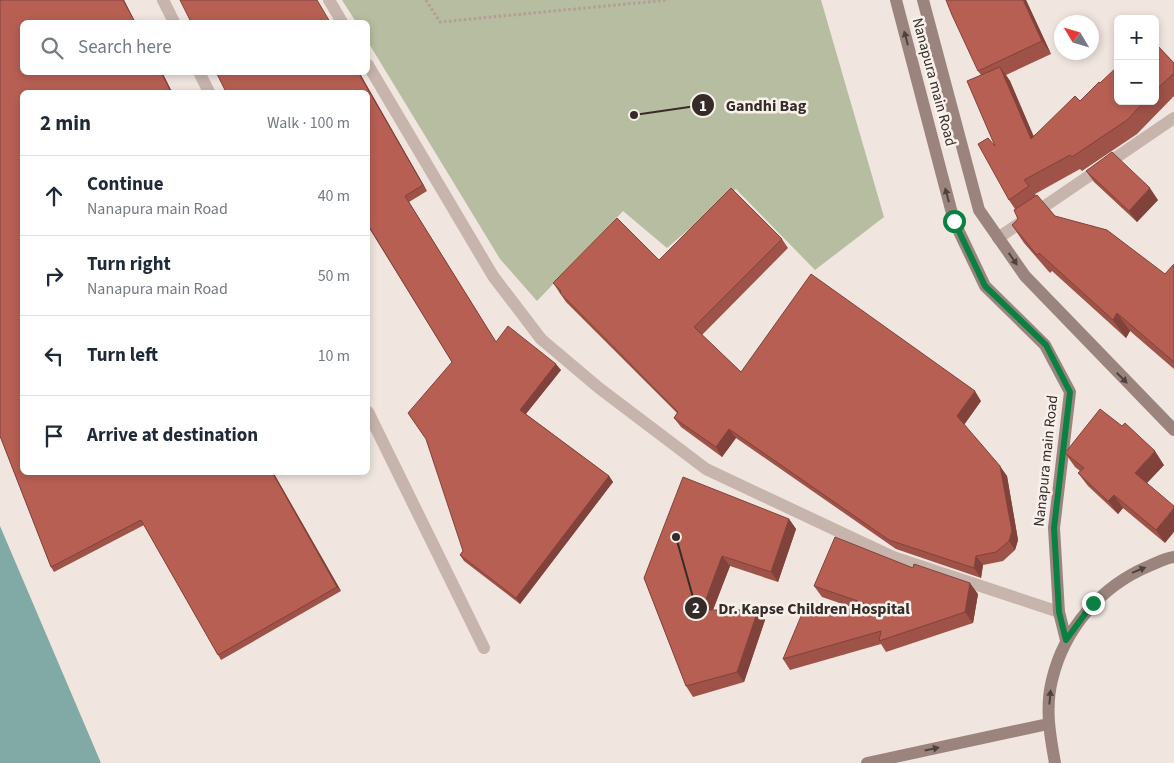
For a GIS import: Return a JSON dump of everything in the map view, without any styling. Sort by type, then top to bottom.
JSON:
[{"type":"main road","name":"Nanapura main Road","points":[[896,0],[954,221],[985,286],[1046,345],[1070,392],[1054,528],[1059,612],[1066,640]]},
{"type":"main road","name":"Nanapura main Road","points":[[923,0],[979,210],[1025,276],[1174,430]]},
{"type":"main road","points":[[1055,763],[1048,724],[1052,680],[1066,640],[1093,603],[1128,574],[1174,557]]},
{"type":"main road","points":[[867,763],[1048,724]]},
{"type":"street","points":[[163,0],[173,20]]},
{"type":"street","points":[[329,0],[341,20]]},
{"type":"street","points":[[370,68],[493,276],[541,339],[599,388],[706,469],[893,557],[1059,612]]},
{"type":"street","points":[[200,75],[208,90]]},
{"type":"street","points":[[998,238],[1174,118]]},
{"type":"street","points":[[370,416],[484,648]]},
{"type":"path","points":[[426,0],[440,22],[668,0]]},
{"type":"green space","points":[[342,0],[821,0],[884,217],[815,270],[736,189],[667,248],[623,211],[537,301],[500,259],[370,45],[370,20],[355,20]]},
{"type":"water","points":[[0,526],[101,763],[0,763]]},
{"type":"building","points":[[0,0],[123,0],[134,20],[20,20],[20,75],[162,75],[170,90],[20,90],[20,475],[274,475],[337,587],[218,655],[141,520],[51,567],[0,436]]},
{"type":"building","points":[[180,0],[317,0],[329,20],[190,20]]},
{"type":"building","points":[[946,0],[1023,0],[1042,41],[978,71]]},
{"type":"building","points":[[1159,47],[1174,63],[1174,73],[1159,87]]},
{"type":"building","points":[[1000,67],[1031,139],[1075,96],[1080,101],[1114,70],[1114,105],[1141,105],[1127,120],[1072,157],[1070,155],[1024,180],[1029,186],[1009,200],[978,144],[988,138],[995,146],[967,81]]},
{"type":"building","points":[[218,75],[360,75],[368,90],[225,90]]},
{"type":"building","points":[[370,93],[423,185],[405,196],[496,342],[508,326],[556,364],[520,410],[609,476],[516,598],[460,555],[463,551],[426,439],[408,413],[452,362],[370,228]]},
{"type":"building","points":[[1112,152],[1150,188],[1129,211],[1086,171]]},
{"type":"building","points":[[731,188],[782,239],[694,327],[741,372],[811,274],[975,391],[957,416],[1000,466],[1012,531],[1009,541],[996,552],[976,556],[974,568],[889,540],[729,429],[716,447],[674,418],[678,412],[560,293],[561,291],[553,283],[617,218],[659,260]]},
{"type":"building","points":[[1037,195],[1055,216],[1107,230],[1165,274],[1174,264],[1174,362],[1117,313],[1113,320],[1039,253],[1037,255],[1012,225],[1018,219],[1014,210]]},
{"type":"building","points":[[1100,409],[1122,426],[1125,423],[1155,451],[1135,473],[1174,506],[1156,530],[1114,495],[1108,501],[1078,473],[1084,468],[1065,453]]},
{"type":"building","points":[[683,477],[789,519],[771,572],[722,556],[702,610],[758,610],[737,672],[686,686],[644,578]]},
{"type":"building","points":[[835,537],[913,568],[914,564],[970,583],[965,612],[879,641],[881,631],[783,659],[804,609],[881,609],[814,586]]},
{"type":"place","name":"Gandhi Bag","points":[[634,115]]},
{"type":"place","name":"Dr. Kapse Children Hospital","points":[[676,537]]},
{"type":"route","points":[[954,221],[985,286],[1046,345],[1070,392],[1054,528],[1059,612],[1066,640],[1093,603]]}]
